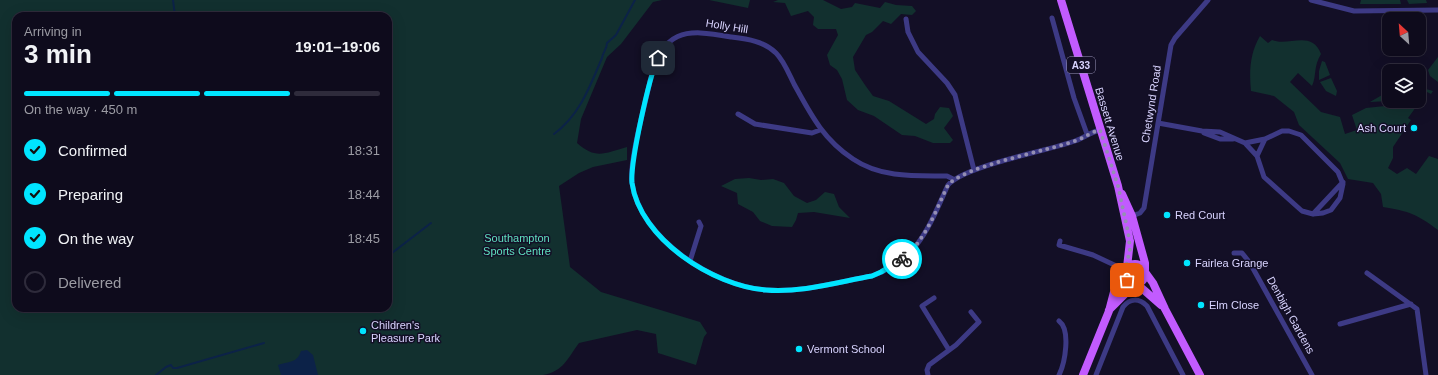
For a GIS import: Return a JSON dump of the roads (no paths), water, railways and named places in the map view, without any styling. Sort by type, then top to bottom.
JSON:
[{"type":"main road","name":"Bassett Avenue","points":[[1061,0],[1118,186],[1130,241],[1125,270]]},
{"type":"main road","name":"Bassett Avenue","points":[[1118,186],[1132,216],[1145,263],[1145,271],[1153,283],[1200,375]]},
{"type":"main road","points":[[1083,375],[1109,311],[1115,288],[1125,270],[1135,263],[1141,265],[1145,271],[1142,281],[1136,284],[1109,311]]},
{"type":"main road","points":[[1125,270],[1129,283],[1136,284]]},
{"type":"main road","name":"Bassett Avenue","points":[[1136,284],[1165,309]]},
{"type":"street","name":"Chetwynd Road","points":[[1132,216],[1140,213],[1144,208],[1171,45],[1175,38],[1208,0]]},
{"type":"street","points":[[1311,0],[1354,11],[1438,10]]},
{"type":"street","points":[[1052,18],[1074,98],[1087,134]]},
{"type":"street","points":[[906,19],[908,32],[918,52],[947,83],[954,95],[974,170]]},
{"type":"street","name":"Holly Hill","points":[[953,178],[947,176],[909,176],[880,172],[854,160],[831,142],[820,130],[783,62],[770,48],[752,40],[703,31],[683,34],[668,43],[654,67],[635,158],[632,184],[641,206],[658,234],[675,250],[690,261],[723,278],[753,288],[767,290],[793,290],[872,276],[901,260],[919,243],[953,178],[974,170],[1075,141],[1087,134],[1100,130]]},
{"type":"street","points":[[738,114],[755,124],[812,133],[820,130]]},
{"type":"street","points":[[1158,123],[1202,131],[1220,132],[1236,140],[1245,142],[1265,139],[1282,131],[1302,135],[1335,168],[1343,182],[1342,192],[1336,205],[1323,213],[1313,214],[1298,208],[1264,177],[1257,156],[1245,142]]},
{"type":"street","points":[[1257,156],[1265,139]]},
{"type":"street","points":[[1313,214],[1343,182]]},
{"type":"street","points":[[690,261],[701,226],[699,222]]},
{"type":"street","points":[[1058,245],[1093,254],[1125,270]]},
{"type":"street","name":"Denbigh Gardens","points":[[1234,253],[1242,253],[1250,263],[1312,375]]},
{"type":"street","points":[[1367,273],[1411,304],[1418,311],[1426,375]]},
{"type":"street","points":[[934,298],[922,306],[949,350]]},
{"type":"street","points":[[1097,375],[1123,307],[1134,300],[1144,302],[1147,306],[1183,375]]},
{"type":"street","points":[[1340,324],[1411,304]]},
{"type":"street","points":[[928,375],[927,370],[929,365],[949,350],[979,322],[971,312]]},
{"type":"street","points":[[1059,321],[1065,328],[1065,352],[1059,375]]},
{"type":"water","points":[[307,350],[313,355],[318,375],[281,375],[278,365],[295,360],[301,351]]},
{"type":"waterway","points":[[173,0],[174,12]]},
{"type":"waterway","points":[[554,134],[571,118],[577,109],[593,79],[606,49],[607,43],[616,35],[635,0]]},
{"type":"waterway","points":[[392,253],[431,223]]},
{"type":"waterway","points":[[156,375],[171,365],[173,368],[177,368],[264,343]]},
{"type":"place","name":"Ash Court","points":[[1414,128]]},
{"type":"place","name":"Red Court","points":[[1167,215]]},
{"type":"place","name":"Fairlea Grange","points":[[1187,263]]},
{"type":"place","name":"Elm Close","points":[[1201,305]]},
{"type":"place","name":"Children's Pleasure Park","points":[[363,331]]},
{"type":"place","name":"Vermont School","points":[[799,349]]},
{"type":"park label","name":"Southampton Sports Centre","points":[[517,244]]}]
